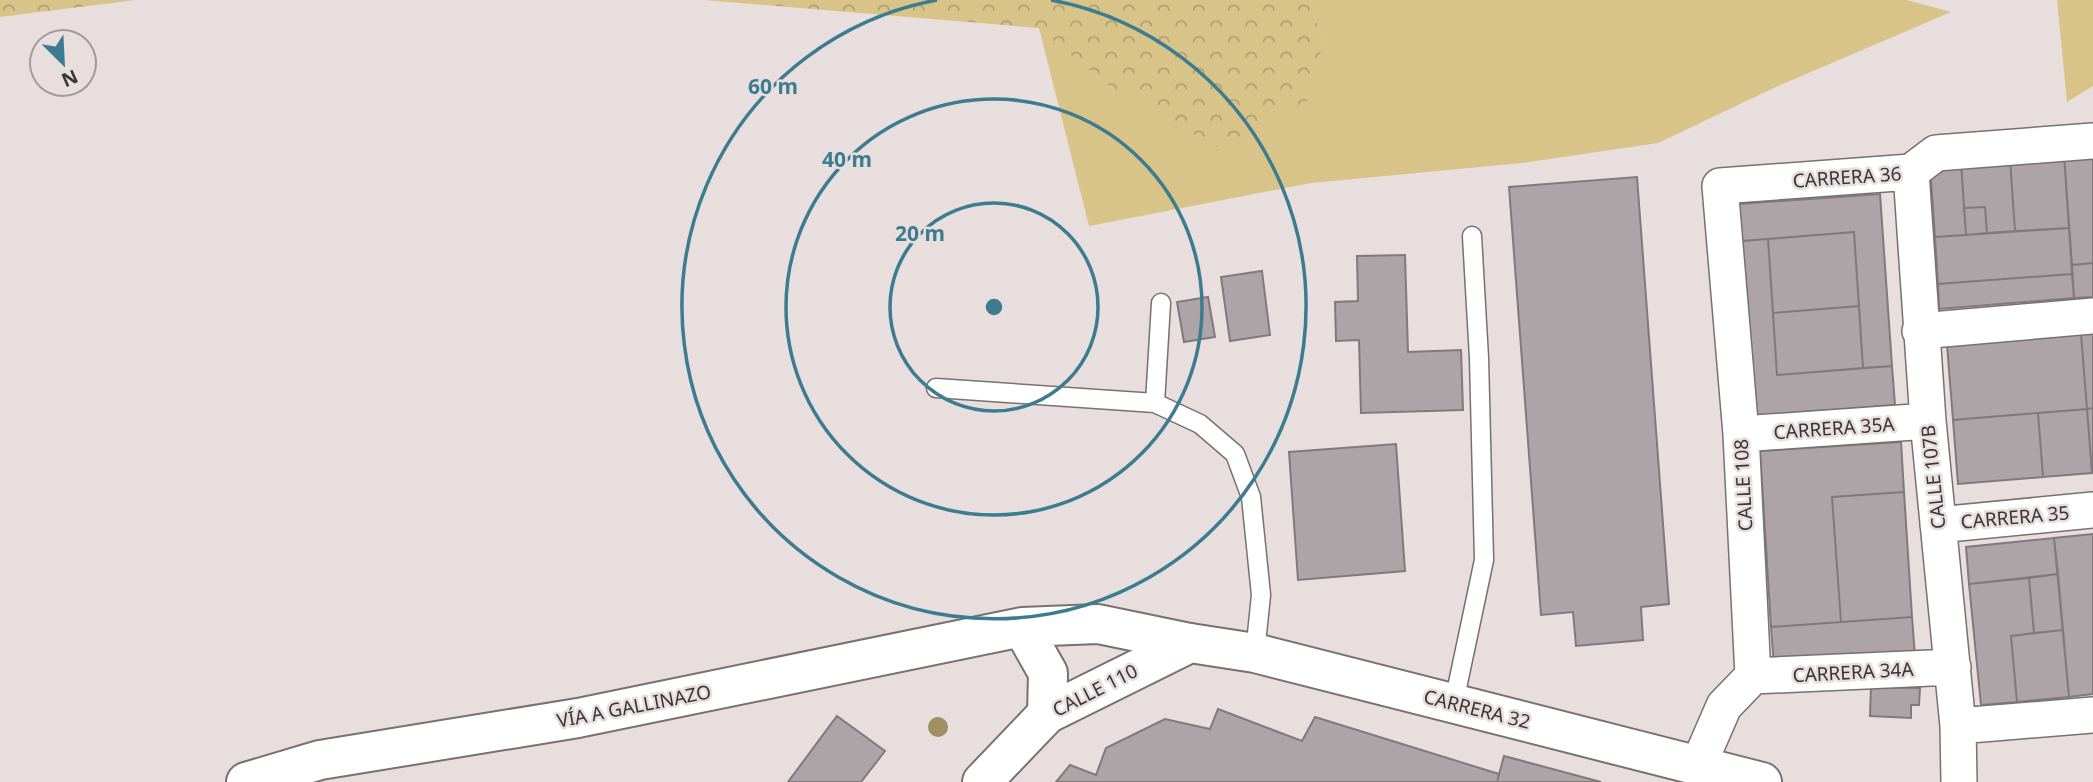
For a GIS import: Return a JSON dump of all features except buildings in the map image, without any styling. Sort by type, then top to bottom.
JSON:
[{"type":"street","name":"CARRERA 36","points":[[1720,186],[1911,172],[1936,153],[2093,141]]},
{"type":"street","name":"CALLE 107B","points":[[1911,172],[1920,331],[1953,667],[1959,782]]},
{"type":"street","name":"CALLE 108","points":[[1720,186],[1741,434],[1753,676]]},
{"type":"street","points":[[1920,331],[2093,316]]},
{"type":"street","name":"CARRERA 35A","points":[[1741,434],[1928,421]]},
{"type":"street","name":"CARRERA 35","points":[[1938,525],[2093,510]]},
{"type":"street","name":"VÍA A GALLINAZO","points":[[246,782],[320,760],[578,718],[1022,627],[1098,624],[1190,643]]},
{"type":"street","points":[[1022,627],[1048,673],[1047,714]]},
{"type":"street","name":"CARRERA 32","points":[[1190,643],[1255,653],[1762,782]]},
{"type":"street","name":"CALLE 110","points":[[982,782],[1047,714],[1190,643]]},
{"type":"street","name":"CARRERA 34A","points":[[1753,676],[1953,667]]},
{"type":"street","points":[[1698,766],[1724,706],[1753,676]]},
{"type":"street","points":[[1958,726],[2093,715]]},
{"type":"lane","points":[[1454,702],[1484,561],[1479,358],[1472,236]]},
{"type":"lane","points":[[1155,403],[1161,303]]},
{"type":"lane","points":[[936,388],[1155,403],[1200,424],[1235,454],[1251,497],[1261,595],[1255,653]]},
{"type":"green space","points":[[0,0],[136,0],[0,17]]},
{"type":"green space","points":[[704,0],[1310,0],[1323,43],[1306,105],[1217,147],[1113,89],[1038,28]]},
{"type":"green space","points":[[1310,0],[1907,0],[1951,12],[1778,86],[1658,143],[1522,163],[1311,183],[1089,226],[1039,28],[1113,89],[1323,43]]},
{"type":"green space","points":[[2057,0],[2093,0],[2093,86],[2067,102]]}]
